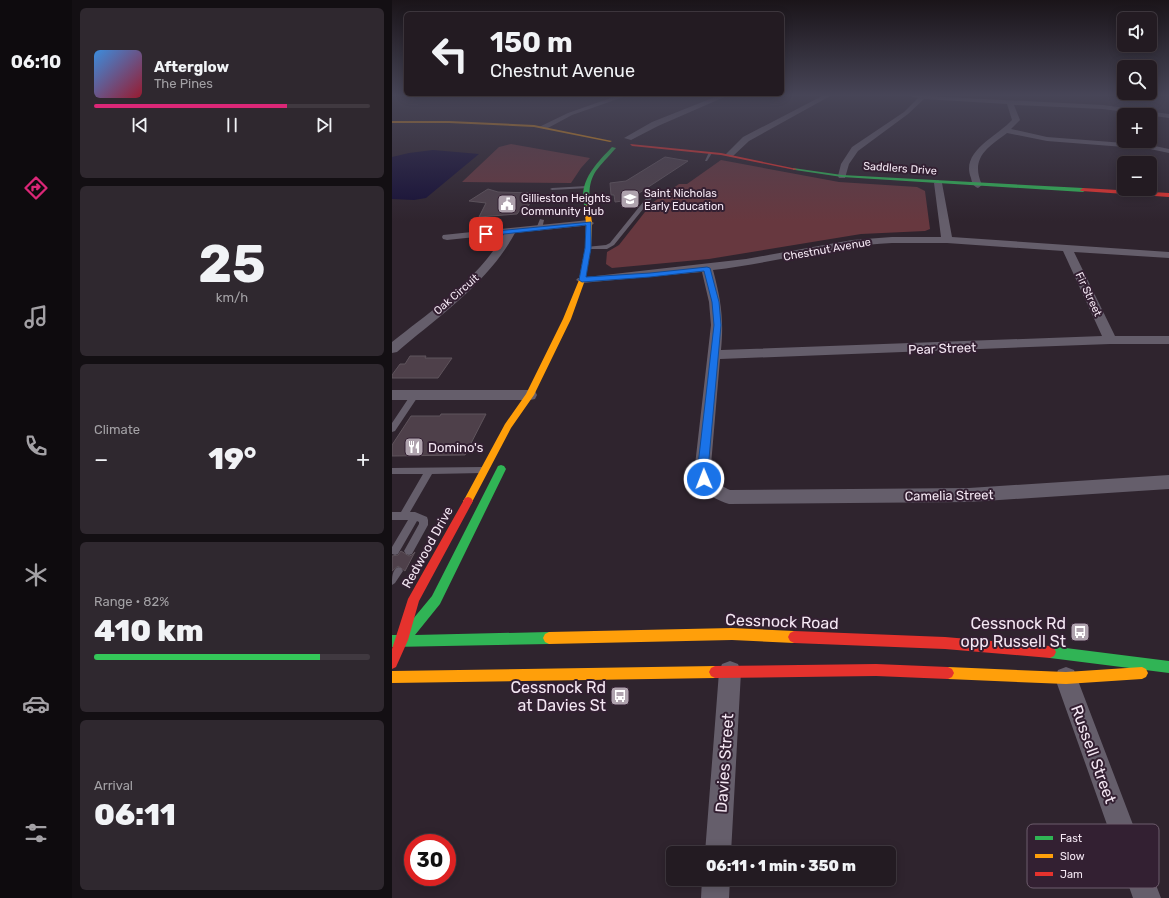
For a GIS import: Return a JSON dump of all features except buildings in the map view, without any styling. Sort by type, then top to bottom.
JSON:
[{"type":"street","points":[[583,137],[612,144],[591,173],[586,187]]},
{"type":"street","points":[[630,142],[637,137]]},
{"type":"street","points":[[729,155],[748,137]]},
{"type":"street","points":[[842,176],[849,156],[855,149],[872,137]]},
{"type":"street","points":[[978,185],[973,170],[976,158],[983,149],[1000,137]]},
{"type":"street","points":[[1037,137],[1047,139],[1150,146],[1169,151]]},
{"type":"street","name":"Saddlers Drive","points":[[612,144],[618,138],[630,142],[708,156],[729,155],[785,168],[842,176],[938,183],[1169,195]]},
{"type":"street","points":[[938,183],[947,240]]},
{"type":"street","name":"Redwood Drive","points":[[402,640],[414,599],[508,426],[530,395],[567,319],[582,280],[588,248],[589,224],[586,187]]},
{"type":"street","points":[[447,238],[511,231],[541,224],[589,224]]},
{"type":"street","name":"Oak Circuit","points":[[392,349],[484,269],[502,249],[511,231]]},
{"type":"street","name":"Chestnut Avenue","points":[[582,280],[650,275],[707,268],[771,259],[838,245],[876,240],[947,240],[1169,255]]},
{"type":"street","name":"Fir Street","points":[[1068,249],[1110,340]]},
{"type":"street","points":[[707,268],[716,310],[717,325],[714,355]]},
{"type":"street","name":"Pear Street","points":[[714,355],[909,349],[1110,340],[1169,340]]},
{"type":"street","name":"Camelia Street","points":[[714,355],[703,465],[704,479],[713,490],[730,497],[969,496],[1169,482]]},
{"type":"street","points":[[392,395],[530,395]]},
{"type":"street","name":"Redwood Drive","points":[[523,422],[530,395]]},
{"type":"street","points":[[392,663],[402,640],[436,600],[505,460]]},
{"type":"street","name":"Cessnock Road","points":[[392,641],[732,634],[945,643],[1058,653],[1169,667]]},
{"type":"street","points":[[392,677],[876,670],[1066,678],[1169,672]]},
{"type":"street","name":"Davies Street","points":[[718,846],[730,672]]},
{"type":"street","name":"Russell Street","points":[[1066,678],[1120,824]]},
{"type":"street","points":[[715,898],[716,886]]},
{"type":"street","name":"Russell Street","points":[[1143,888],[1147,898]]},
{"type":"lane","points":[[552,189],[586,187]]},
{"type":"lane","points":[[588,248],[607,247],[612,244],[650,197],[661,190]]},
{"type":"lane","points":[[392,429],[415,395]]},
{"type":"lane","points":[[392,471],[484,470]]},
{"type":"lane","points":[[403,516],[429,471]]},
{"type":"lane","points":[[392,516],[415,516],[424,520],[423,525],[409,551]]},
{"type":"lane","points":[[395,551],[415,516]]},
{"type":"lane","points":[[392,580],[398,571]]},
{"type":"shaded area","points":[[511,144],[590,158],[571,183],[462,182],[499,147]]},
{"type":"shaded area","points":[[433,150],[479,154],[426,198],[414,200],[392,199],[392,157]]},
{"type":"shaded area","points":[[721,160],[839,182],[917,187],[925,191],[930,229],[925,231],[861,234],[709,259],[612,268],[606,264],[607,252],[619,245],[652,203],[679,184],[687,184]]},
{"type":"traffic: fast","points":[[587,207],[586,196],[588,180],[595,168],[614,148]]},
{"type":"traffic: fast","points":[[795,169],[842,176],[1083,190]]},
{"type":"traffic: fast","points":[[407,635],[436,600],[501,469]]},
{"type":"traffic: fast","points":[[392,641],[549,638]]},
{"type":"traffic: fast","points":[[1050,652],[1169,667]]},
{"type":"traffic: slow","points":[[589,137],[610,141]]},
{"type":"traffic: slow","points":[[468,501],[508,426],[530,395],[567,319],[582,280],[588,248],[589,223],[587,207]]},
{"type":"traffic: slow","points":[[549,638],[732,634],[794,637]]},
{"type":"traffic: slow","points":[[392,677],[715,672]]},
{"type":"traffic: slow","points":[[948,673],[1066,678],[1142,673]]},
{"type":"traffic: jam","points":[[632,145],[721,154],[795,169]]},
{"type":"traffic: jam","points":[[1083,190],[1169,195]]},
{"type":"traffic: jam","points":[[392,663],[402,640],[414,599],[468,501]]},
{"type":"traffic: jam","points":[[794,637],[945,643],[1050,652]]},
{"type":"traffic: jam","points":[[715,672],[876,670],[948,673]]},
{"type":"place","name":"Saint Nicholas Early Education","points":[[630,199]]},
{"type":"place","name":"Gillieston Heights Community Hub","points":[[507,204]]},
{"type":"place","name":"Domino's","points":[[414,447]]},
{"type":"place","name":"Cessnock Rd opp Russell St","points":[[1080,632]]},
{"type":"place","name":"Cessnock Rd at Davies St","points":[[620,696]]},
{"type":"route","points":[[486,234],[589,224],[587,257],[582,280],[650,275],[707,268],[715,302],[717,325],[703,465],[704,479]]}]
